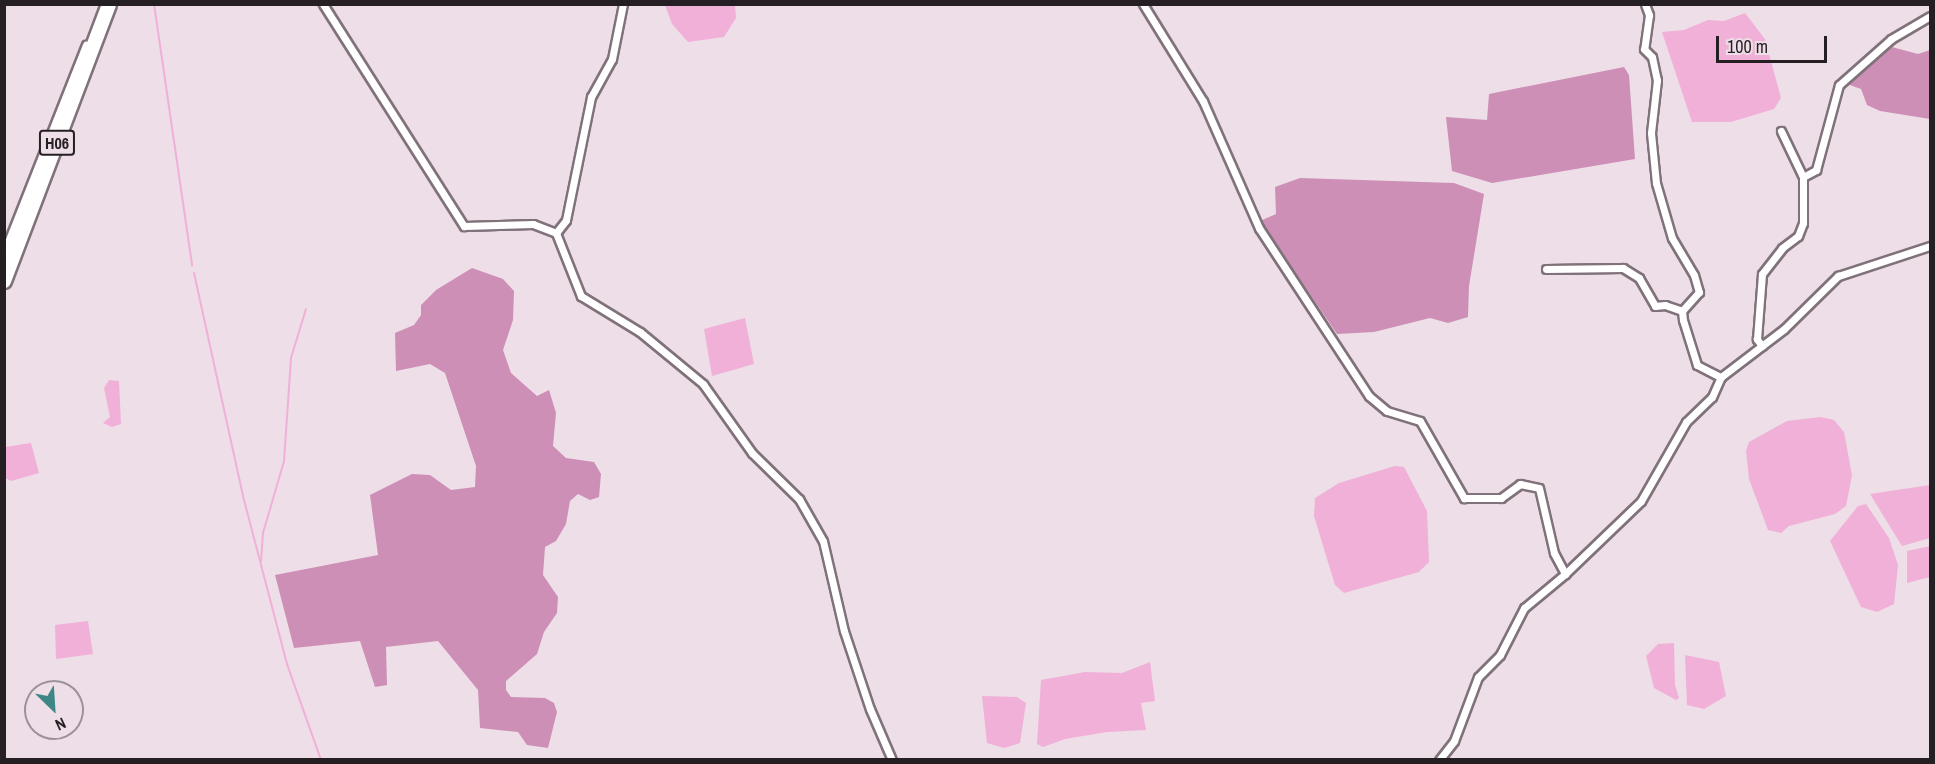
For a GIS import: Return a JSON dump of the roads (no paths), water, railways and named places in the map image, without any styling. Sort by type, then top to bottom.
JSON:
[{"type":"highway","name":"H06","points":[[4,281],[110,4]]},
{"type":"street","points":[[4,252],[102,4]]},
{"type":"street","points":[[322,4],[464,226],[533,224],[556,233],[581,296],[640,332],[703,384],[752,453],[800,499],[823,541],[844,631],[870,709],[892,759]]},
{"type":"street","points":[[556,233],[566,220],[591,97],[612,59],[623,4]]},
{"type":"street","points":[[1143,4],[1203,100],[1259,228],[1295,279],[1349,369],[1387,411],[1420,421],[1464,498],[1501,498],[1520,484],[1539,488],[1554,553],[1565,574]]},
{"type":"street","points":[[1645,4],[1649,15],[1644,49],[1652,57],[1657,80],[1651,133],[1656,183],[1672,238],[1694,275],[1699,292],[1682,311]]},
{"type":"street","points":[[1803,177],[1816,170],[1839,85],[1891,39],[1930,16]]},
{"type":"street","points":[[1762,346],[1757,339],[1762,274],[1782,248],[1798,236],[1803,223],[1803,177],[1781,131]]},
{"type":"street","points":[[1440,759],[1454,741],[1478,677],[1500,655],[1524,608],[1565,574],[1641,501],[1686,422],[1712,397],[1721,377],[1762,346],[1838,276],[1930,246]]},
{"type":"street","points":[[1546,269],[1623,268],[1639,278],[1655,306],[1665,305],[1682,311]]},
{"type":"street","points":[[1682,311],[1697,364],[1721,377]]},
{"type":"waterway","points":[[154,4],[192,265]]},
{"type":"waterway","points":[[194,273],[244,500],[287,664],[321,760]]},
{"type":"waterway","points":[[261,561],[263,533],[284,461],[291,358],[306,309]]}]
